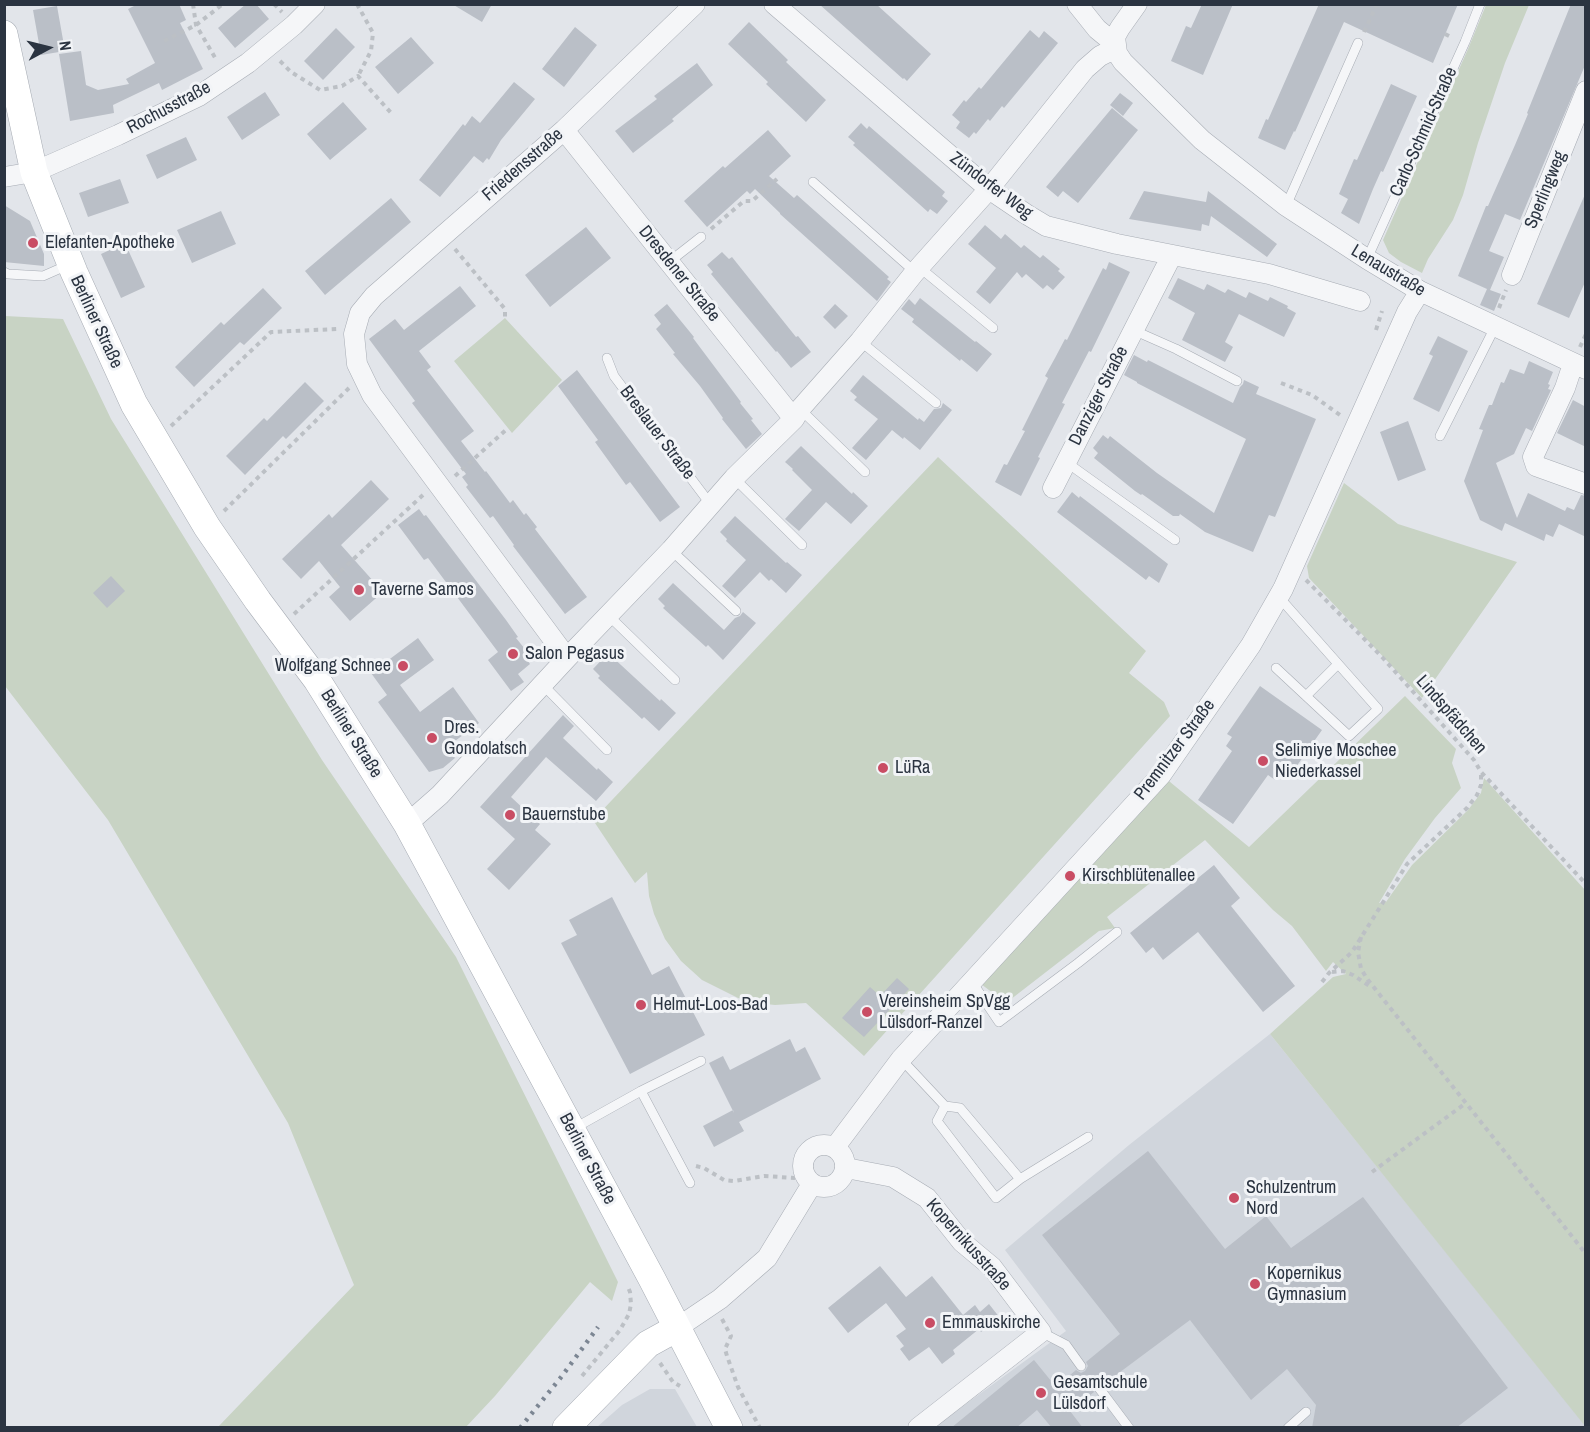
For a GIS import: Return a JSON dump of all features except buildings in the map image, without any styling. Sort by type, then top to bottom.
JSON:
[{"type":"street","name":"Rochusstraße","points":[[4,177],[34,172],[189,101],[248,63],[294,25],[315,4]]},
{"type":"street","name":"Friedensstraße","points":[[567,658],[372,395],[357,364],[354,334],[360,313],[374,296],[564,130],[695,4]]},
{"type":"street","name":"Zündorfer Weg","points":[[774,4],[989,189],[1046,226],[1117,244],[1269,274],[1360,301]]},
{"type":"street","name":"Lenaustraße","points":[[1077,4],[1097,29],[1116,47],[1123,62],[1202,140],[1286,206],[1420,291],[1579,367],[1565,388],[1533,457],[1536,466],[1586,484]]},
{"type":"street","points":[[407,824],[440,795],[671,550],[734,478],[797,414],[917,270],[989,189],[1085,69],[1100,56],[1116,47],[1120,28],[1137,4]]},
{"type":"street","name":"Berliner Straße","points":[[4,34],[34,172],[70,264],[134,404],[207,527],[317,680],[407,824],[652,1279],[729,1428]]},
{"type":"street","name":"Sperlingweg","points":[[1512,275],[1584,102]]},
{"type":"street","name":"Dresdener Straße","points":[[564,130],[669,262],[797,414]]},
{"type":"street","name":"Danziger Straße","points":[[1053,488],[1172,255]]},
{"type":"street","name":"Premnitzer Straße","points":[[835,1147],[901,1059],[1161,775],[1251,645],[1292,568],[1407,312],[1420,291]]},
{"type":"street","points":[[828,1144],[842,1152],[846,1168],[841,1180],[830,1186],[818,1186],[809,1181],[803,1164],[808,1151],[814,1146],[828,1144]]},
{"type":"street","name":"Kopernikusstraße","points":[[846,1168],[893,1177],[927,1198],[962,1242],[992,1267],[1041,1332]]},
{"type":"street","points":[[567,1427],[648,1344],[714,1303],[767,1258],[809,1181]]},
{"type":"street","points":[[918,1428],[1041,1332]]},
{"type":"lane","name":"Carlo-Schmid-Straße","points":[[1367,259],[1480,4]]},
{"type":"lane","points":[[1286,206],[1358,43]]},
{"type":"lane","points":[[813,182],[917,270],[993,328]]},
{"type":"lane","points":[[669,262],[701,237]]},
{"type":"lane","points":[[4,272],[44,276],[70,264]]},
{"type":"lane","points":[[1440,436],[1494,326]]},
{"type":"lane","name":"Danziger Straße","points":[[1133,330],[1176,349],[1237,381]]},
{"type":"lane","points":[[860,341],[936,403]]},
{"type":"lane","name":"Breslauer Straße","points":[[607,358],[614,376],[711,505]]},
{"type":"lane","points":[[797,414],[865,472]]},
{"type":"lane","name":"Danziger Straße","points":[[1066,462],[1175,540]]},
{"type":"lane","points":[[734,478],[802,544]]},
{"type":"lane","points":[[671,550],[736,611]]},
{"type":"lane","points":[[1276,668],[1349,736],[1378,710],[1278,596]]},
{"type":"lane","points":[[609,616],[675,680]]},
{"type":"lane","points":[[1306,696],[1338,664]]},
{"type":"lane","points":[[543,685],[608,750]]},
{"type":"lane","points":[[972,982],[999,1022],[1117,932]]},
{"type":"lane","points":[[901,1059],[945,1106],[960,1108],[1020,1179]]},
{"type":"lane","points":[[571,1130],[701,1061]]},
{"type":"lane","points":[[642,1091],[690,1183]]},
{"type":"lane","points":[[945,1106],[937,1121],[996,1198],[1020,1179],[1088,1137]]},
{"type":"lane","name":"Kopernikusstraße","points":[[1041,1332],[1066,1345],[1081,1366]]},
{"type":"lane","points":[[1099,1388],[1129,1428]]},
{"type":"lane","points":[[1288,1428],[1306,1412]]},
{"type":"path","points":[[193,4],[196,25],[226,77]]},
{"type":"path","points":[[164,41],[196,25],[223,4]]},
{"type":"path","points":[[267,47],[291,72],[320,90],[342,86],[358,76],[371,51],[373,33],[357,4]]},
{"type":"path","points":[[1365,32],[1377,4]]},
{"type":"path","points":[[358,76],[392,114]]},
{"type":"path","points":[[701,237],[744,201],[752,201],[777,179]]},
{"type":"path","points":[[443,235],[505,309],[505,318]]},
{"type":"path","points":[[1494,326],[1512,275]]},
{"type":"path","points":[[1375,333],[1382,311]]},
{"type":"path","points":[[155,441],[272,332],[356,327]]},
{"type":"path","points":[[207,527],[362,375]]},
{"type":"path","points":[[1281,383],[1312,395],[1340,415]]},
{"type":"path","points":[[1336,423],[1345,404]]},
{"type":"path","points":[[279,628],[439,485],[508,428]]},
{"type":"path","name":"Lindspfädchen","points":[[1292,568],[1311,584],[1382,657],[1474,760],[1481,772],[1586,884]]},
{"type":"path","points":[[1322,982],[1352,952],[1407,864],[1467,808],[1477,795],[1481,785],[1481,772]]},
{"type":"path","points":[[1361,937],[1359,952],[1361,969],[1376,991],[1586,1254]]},
{"type":"path","points":[[1329,973],[1336,970],[1353,975],[1376,991]]},
{"type":"path","points":[[1372,1172],[1466,1103]]},
{"type":"path","points":[[684,1172],[697,1166],[724,1180],[764,1176],[809,1181]]},
{"type":"path","points":[[576,1383],[620,1330],[628,1314],[631,1304],[630,1292],[626,1283]]},
{"type":"path","points":[[714,1303],[731,1336],[725,1349],[738,1387],[760,1428]]},
{"type":"path","points":[[628,1314],[673,1382],[682,1388]]},
{"type":"shaded area","name":"Schulzentrum Nord","points":[[1270,1034],[1586,1426],[1585,1428],[933,1428],[1066,1331],[1005,1250],[1129,1145]]},
{"type":"shaded area","points":[[650,1389],[675,1389],[697,1427],[597,1427],[622,1405]]},
{"type":"green space","points":[[1486,5],[1529,5],[1505,63],[1463,195],[1453,220],[1428,259],[1422,273],[1389,253],[1383,240]]},
{"type":"green space","points":[[5,316],[63,319],[111,419],[322,760],[456,957],[618,1282],[612,1301],[590,1282],[495,1396],[466,1427],[218,1427],[354,1285],[288,1123],[108,820],[5,686]]},
{"type":"green space","points":[[505,318],[562,380],[512,433],[454,361]]},
{"type":"green space","name":"LüRa","points":[[938,457],[1146,651],[1129,673],[1164,702],[1170,716],[864,1056],[806,1003],[775,1005],[757,1003],[738,998],[702,980],[681,961],[665,939],[649,896],[647,872],[635,883],[593,820]]},
{"type":"green space","points":[[1344,483],[1398,524],[1517,562],[1422,698],[1309,578],[1307,566]]},
{"type":"green space","points":[[1405,696],[1456,749],[1452,763],[1461,788],[1435,818],[1405,859],[1379,903],[1386,902],[1412,865],[1468,810],[1481,793],[1484,778],[1585,890],[1585,1426],[1270,1034],[1333,977],[1346,974],[1333,962],[1326,971],[1292,926],[1273,910],[1205,840],[1107,917],[1115,928],[1099,931],[1006,1003],[981,984],[1164,777],[1249,847]]},
{"type":"railway","points":[[520,1428],[598,1327]]},
{"type":"place","name":"Elefanten-Apotheke","points":[[33,243]]},
{"type":"place","name":"Taverne Samos","points":[[359,590]]},
{"type":"place","name":"Salon Pegasus","points":[[513,654]]},
{"type":"place","name":"Wolfgang Schnee","points":[[403,666]]},
{"type":"place","name":"Dres. Gondolatsch","points":[[432,738]]},
{"type":"place","name":"Selimiye Moschee Niederkassel","points":[[1263,761]]},
{"type":"place","name":"LüRa","points":[[883,768]]},
{"type":"place","name":"Bauernstube","points":[[510,815]]},
{"type":"place","name":"Kirschblütenallee","points":[[1070,876]]},
{"type":"place","name":"Helmut-Loos-Bad","points":[[641,1005]]},
{"type":"place","name":"Vereinsheim SpVgg Lülsdorf-Ranzel","points":[[867,1012]]},
{"type":"place","name":"Schulzentrum Nord","points":[[1234,1198]]},
{"type":"place","name":"Kopernikus Gymnasium","points":[[1255,1284]]},
{"type":"place","name":"Emmauskirche","points":[[930,1323]]},
{"type":"place","name":"Gesamtschule Lülsdorf","points":[[1041,1393]]}]
